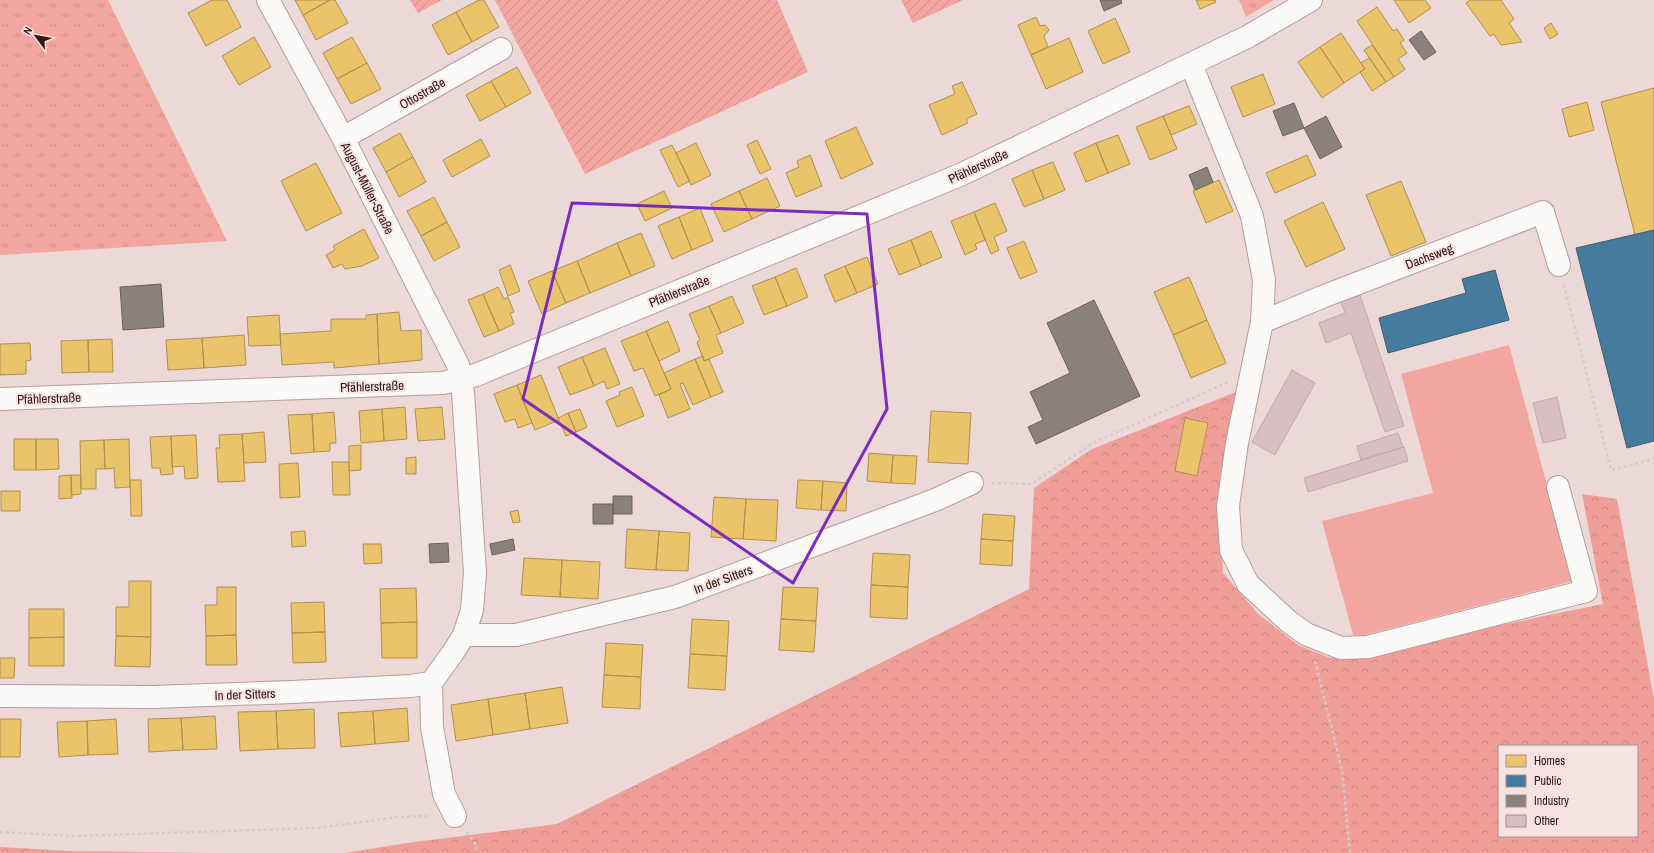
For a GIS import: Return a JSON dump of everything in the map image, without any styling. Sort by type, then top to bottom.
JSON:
[{"type":"street","name":"August-Müller-Straße","points":[[268,0],[343,138],[458,366],[461,379]]},
{"type":"street","name":"Pfählerstraße","points":[[0,399],[442,383],[476,375],[945,182],[1247,37],[1311,0]]},
{"type":"street","name":"Ottostraße","points":[[343,138],[501,49]]},
{"type":"street","points":[[1191,64],[1252,216],[1264,280],[1262,322],[1237,443],[1228,506],[1231,550],[1248,584],[1288,621],[1306,634],[1341,648],[1368,647],[1586,591],[1558,487]]},
{"type":"street","name":"Dachsweg","points":[[1262,322],[1322,297],[1543,212],[1559,266]]},
{"type":"street","points":[[455,816],[444,794],[432,726],[431,683],[464,635],[472,610],[475,573],[461,379]]},
{"type":"street","name":"In der Sitters","points":[[464,635],[516,635],[675,596],[935,500],[972,483]]},
{"type":"street","name":"In der Sitters","points":[[0,696],[154,697],[412,686],[431,683]]},
{"type":"path","points":[[1559,266],[1611,470],[1654,459]]},
{"type":"path","points":[[972,483],[1031,484],[1094,443],[1252,371]]},
{"type":"path","points":[[1306,634],[1321,681],[1326,712],[1342,770],[1350,853]]},
{"type":"path","points":[[0,832],[75,836],[309,828],[399,817],[455,816]]},
{"type":"highlighted area","points":[[572,203],[867,214],[887,409],[793,583],[523,399]]},
{"type":"green space","points":[[0,0],[108,0],[227,241],[0,255]]},
{"type":"green space","points":[[410,0],[442,0],[418,13]]},
{"type":"green space","points":[[495,0],[777,0],[808,72],[585,174]]},
{"type":"green space","points":[[901,0],[963,0],[913,23]]},
{"type":"green space","points":[[1239,0],[1274,0],[1246,17]]},
{"type":"green space","points":[[1509,345],[1573,581],[1354,638],[1322,521],[1433,493],[1401,374]]},
{"type":"green space","points":[[1236,392],[1225,487],[1219,511],[1223,573],[1258,614],[1298,645],[1330,658],[1373,655],[1482,629],[1603,604],[1582,494],[1617,499],[1654,699],[1654,853],[345,853],[407,843],[557,824],[1029,589],[1034,488],[1092,449]]},
{"type":"green space","points":[[0,847],[70,851],[214,853],[0,853]]},
{"type":"building: Homes","points":[[212,0],[227,0],[241,27],[206,46],[188,13]]},
{"type":"building: Homes","points":[[295,0],[330,0],[303,15]]},
{"type":"building: Homes","points":[[330,0],[335,0],[348,23],[316,40],[303,15]]},
{"type":"building: Homes","points":[[479,0],[484,0],[499,27],[472,42],[456,12]]},
{"type":"building: Homes","points":[[1196,0],[1215,0],[1216,2],[1200,9]]},
{"type":"building: Homes","points":[[1394,0],[1425,0],[1431,8],[1409,23]]},
{"type":"building: Homes","points":[[1470,0],[1501,0],[1514,19],[1509,23],[1522,42],[1501,45],[1494,34],[1490,36],[1466,3]]},
{"type":"building: Homes","points":[[1377,7],[1393,31],[1397,29],[1404,40],[1400,43],[1407,53],[1398,59],[1405,69],[1394,77],[1357,21]]},
{"type":"building: Homes","points":[[456,12],[472,42],[448,55],[432,25]]},
{"type":"building: Homes","points":[[1036,17],[1040,26],[1045,25],[1049,30],[1044,36],[1048,47],[1031,55],[1018,25]]},
{"type":"building: Homes","points":[[1115,18],[1130,52],[1103,64],[1088,31]]},
{"type":"building: Homes","points":[[1551,23],[1558,34],[1550,39],[1544,28]]},
{"type":"building: Homes","points":[[1341,33],[1365,69],[1344,83],[1320,47]]},
{"type":"building: Homes","points":[[254,37],[271,67],[239,85],[222,56]]},
{"type":"building: Homes","points":[[352,37],[367,63],[337,79],[323,53]]},
{"type":"building: Homes","points":[[1069,38],[1083,72],[1046,89],[1031,55]]},
{"type":"building: Homes","points":[[1372,45],[1394,77],[1386,82],[1364,50]]},
{"type":"building: Homes","points":[[1320,47],[1344,83],[1322,98],[1298,62]]},
{"type":"building: Homes","points":[[1369,58],[1386,82],[1372,91],[1360,72],[1365,69],[1361,63]]},
{"type":"building: Homes","points":[[367,63],[381,89],[351,104],[337,79]]},
{"type":"building: Homes","points":[[517,67],[531,93],[506,107],[491,81]]},
{"type":"building: Homes","points":[[1263,74],[1275,104],[1243,117],[1231,87]]},
{"type":"building: Homes","points":[[491,81],[506,107],[480,121],[466,95]]},
{"type":"building: Homes","points":[[962,82],[977,114],[966,119],[968,123],[942,135],[929,105],[955,94],[952,86]]},
{"type":"building: Homes","points":[[1654,88],[1654,230],[1635,235],[1601,102]]},
{"type":"building: Homes","points":[[1587,102],[1594,130],[1569,137],[1562,109]]},
{"type":"building: Homes","points":[[1189,106],[1197,124],[1171,135],[1163,116]]},
{"type":"building: Homes","points":[[1163,116],[1177,149],[1150,160],[1136,127]]},
{"type":"building: Homes","points":[[856,127],[873,164],[841,179],[825,141]]},
{"type":"building: Homes","points":[[400,133],[413,157],[386,172],[373,148]]},
{"type":"building: Homes","points":[[1118,135],[1130,164],[1108,173],[1096,143]]},
{"type":"building: Homes","points":[[481,139],[490,156],[452,177],[443,160]]},
{"type":"building: Homes","points":[[757,140],[771,169],[760,174],[747,145]]},
{"type":"building: Homes","points":[[696,143],[711,175],[691,185],[676,153]]},
{"type":"building: Homes","points":[[1096,143],[1108,173],[1086,182],[1074,153]]},
{"type":"building: Homes","points":[[672,145],[690,181],[678,187],[660,150]]},
{"type":"building: Homes","points":[[810,155],[822,186],[796,197],[786,173],[799,167],[797,161]]},
{"type":"building: Homes","points":[[1307,155],[1316,175],[1275,193],[1266,173]]},
{"type":"building: Homes","points":[[413,157],[426,182],[399,197],[386,172]]},
{"type":"building: Homes","points":[[1053,162],[1065,190],[1044,199],[1032,170]]},
{"type":"building: Homes","points":[[316,163],[342,213],[306,231],[281,181]]},
{"type":"building: Homes","points":[[1032,170],[1044,199],[1024,207],[1012,179]]},
{"type":"building: Homes","points":[[767,178],[780,206],[752,219],[739,191]]},
{"type":"building: Homes","points":[[1219,180],[1233,211],[1206,223],[1193,191]]},
{"type":"building: Homes","points":[[1401,181],[1426,242],[1391,256],[1366,195]]},
{"type":"building: Homes","points":[[664,191],[672,208],[645,221],[637,204]]},
{"type":"building: Homes","points":[[739,191],[752,219],[724,232],[711,204]]},
{"type":"building: Homes","points":[[434,197],[447,222],[421,236],[407,211]]},
{"type":"building: Homes","points":[[1323,202],[1345,249],[1306,267],[1284,221]]},
{"type":"building: Homes","points":[[995,203],[1007,231],[994,237],[999,250],[991,254],[974,212]]},
{"type":"building: Homes","points":[[700,208],[713,241],[692,250],[679,217]]},
{"type":"building: Homes","points":[[974,212],[985,240],[975,244],[977,249],[965,255],[951,221]]},
{"type":"building: Homes","points":[[679,217],[692,250],[672,259],[658,226]]},
{"type":"building: Homes","points":[[447,222],[460,247],[434,261],[421,236]]},
{"type":"building: Homes","points":[[364,229],[379,258],[362,266],[345,269],[342,264],[333,268],[326,255],[335,250],[333,246]]},
{"type":"building: Homes","points":[[931,231],[942,257],[921,266],[911,240]]},
{"type":"building: Homes","points":[[641,233],[655,266],[631,276],[617,243]]},
{"type":"building: Homes","points":[[911,240],[921,266],[899,275],[888,249]]},
{"type":"building: Homes","points":[[1024,241],[1037,272],[1020,279],[1007,248]]},
{"type":"building: Homes","points":[[617,243],[631,276],[590,293],[577,261]]},
{"type":"building: Homes","points":[[867,257],[878,284],[857,293],[845,266]]},
{"type":"building: Homes","points":[[577,261],[590,293],[566,303],[552,271]]},
{"type":"building: Homes","points":[[510,265],[520,291],[508,296],[499,270]]},
{"type":"building: Homes","points":[[845,266],[857,293],[835,302],[824,275]]},
{"type":"building: Homes","points":[[796,268],[808,297],[787,306],[775,277]]},
{"type":"building: Homes","points":[[552,271],[566,303],[542,314],[528,281]]},
{"type":"building: Homes","points":[[775,277],[787,306],[764,315],[752,286]]},
{"type":"building: Homes","points":[[1189,277],[1207,320],[1173,335],[1154,292]]},
{"type":"building: Homes","points":[[498,287],[504,299],[508,297],[514,312],[510,313],[514,324],[499,331],[483,294]]},
{"type":"building: Homes","points":[[483,294],[499,331],[484,337],[468,300]]},
{"type":"building: Homes","points":[[732,296],[744,323],[721,333],[709,306]]},
{"type":"building: Homes","points":[[709,306],[721,333],[716,335],[723,353],[704,361],[697,342],[700,340],[689,314]]},
{"type":"building: Homes","points":[[399,312],[401,331],[421,330],[422,360],[379,364],[377,314]]},
{"type":"building: Homes","points":[[377,314],[379,364],[334,368],[334,362],[282,365],[280,334],[331,331],[331,319],[366,319],[366,315]]},
{"type":"building: Homes","points":[[279,315],[281,345],[249,346],[247,317]]},
{"type":"building: Homes","points":[[1207,320],[1226,363],[1191,378],[1173,335]]},
{"type":"building: Homes","points":[[668,321],[680,351],[659,361],[646,331]]},
{"type":"building: Homes","points":[[646,331],[671,389],[655,396],[643,368],[634,371],[621,341]]},
{"type":"building: Homes","points":[[244,335],[246,365],[204,368],[202,338]]},
{"type":"building: Homes","points":[[202,338],[204,368],[168,370],[166,340]]},
{"type":"building: Homes","points":[[112,339],[113,372],[89,372],[88,340]]},
{"type":"building: Homes","points":[[88,340],[89,372],[62,373],[61,341]]},
{"type":"building: Homes","points":[[30,343],[31,360],[26,361],[26,374],[0,375],[0,344]]},
{"type":"building: Homes","points":[[605,348],[620,384],[607,389],[604,381],[594,386],[582,357]]},
{"type":"building: Homes","points":[[703,356],[704,361],[709,359],[723,392],[711,397],[695,359]]},
{"type":"building: Homes","points":[[582,357],[594,386],[570,395],[558,367]]},
{"type":"building: Homes","points":[[695,359],[711,397],[693,405],[683,383],[680,384],[690,409],[668,418],[659,395],[671,389],[664,373]]},
{"type":"building: Homes","points":[[541,375],[559,420],[535,430],[517,385]]},
{"type":"building: Homes","points":[[517,385],[532,423],[518,428],[515,419],[505,422],[494,394]]},
{"type":"building: Homes","points":[[632,387],[644,416],[617,427],[606,401],[620,395],[619,392]]},
{"type":"building: Homes","points":[[405,407],[407,439],[384,441],[382,409]]},
{"type":"building: Homes","points":[[442,407],[445,439],[418,441],[415,409]]},
{"type":"building: Homes","points":[[382,409],[384,441],[361,443],[359,411]]},
{"type":"building: Homes","points":[[580,409],[587,427],[576,432],[568,413]]},
{"type":"building: Homes","points":[[931,411],[971,413],[968,464],[928,462]]},
{"type":"building: Homes","points":[[334,412],[336,443],[330,443],[330,451],[314,452],[312,414]]},
{"type":"building: Homes","points":[[568,413],[576,432],[566,436],[558,418]]},
{"type":"building: Homes","points":[[312,414],[314,452],[291,454],[288,415]]},
{"type":"building: Homes","points":[[1185,418],[1208,423],[1197,476],[1175,471]]},
{"type":"building: Homes","points":[[264,432],[266,462],[244,463],[242,434]]},
{"type":"building: Homes","points":[[242,434],[245,481],[218,482],[216,448],[220,448],[219,435]]},
{"type":"building: Homes","points":[[196,435],[198,478],[185,479],[184,466],[172,467],[171,436]]},
{"type":"building: Homes","points":[[171,436],[173,474],[161,475],[160,468],[152,468],[150,437]]},
{"type":"building: Homes","points":[[14,439],[36,439],[36,470],[14,470]]},
{"type":"building: Homes","points":[[36,439],[58,439],[59,469],[36,470]]},
{"type":"building: Homes","points":[[129,439],[130,487],[115,488],[114,468],[105,469],[104,440]]},
{"type":"building: Homes","points":[[104,440],[105,469],[96,469],[96,489],[81,489],[80,441]]},
{"type":"building: Homes","points":[[361,445],[361,470],[349,471],[349,446]]},
{"type":"building: Homes","points":[[869,453],[893,455],[891,483],[867,481]]},
{"type":"building: Homes","points":[[893,455],[917,456],[915,484],[891,483]]},
{"type":"building: Homes","points":[[416,457],[416,474],[406,474],[406,458]]},
{"type":"building: Homes","points":[[332,462],[349,462],[350,495],[333,495]]},
{"type":"building: Homes","points":[[298,463],[300,497],[280,498],[279,464]]},
{"type":"building: Homes","points":[[71,475],[72,498],[59,499],[59,476]]},
{"type":"building: Homes","points":[[71,475],[81,475],[81,494],[71,495]]},
{"type":"building: Homes","points":[[130,480],[141,480],[142,516],[131,516]]},
{"type":"building: Homes","points":[[798,480],[823,481],[821,510],[796,508]]},
{"type":"building: Homes","points":[[823,481],[847,483],[846,511],[821,510]]},
{"type":"building: Homes","points":[[1,491],[20,491],[20,511],[1,511]]},
{"type":"building: Homes","points":[[714,497],[746,499],[743,539],[711,537]]},
{"type":"building: Homes","points":[[746,499],[778,500],[776,541],[743,539]]},
{"type":"building: Homes","points":[[518,510],[520,522],[513,523],[510,512]]},
{"type":"building: Homes","points":[[983,514],[1015,516],[1013,541],[981,539]]},
{"type":"building: Homes","points":[[627,529],[659,531],[656,570],[625,568]]},
{"type":"building: Homes","points":[[305,531],[306,546],[292,547],[291,532]]},
{"type":"building: Homes","points":[[659,531],[690,533],[688,571],[656,570]]},
{"type":"building: Homes","points":[[981,539],[1013,541],[1012,566],[980,564]]},
{"type":"building: Homes","points":[[363,544],[381,544],[382,563],[364,564]]},
{"type":"building: Homes","points":[[873,553],[910,555],[908,587],[871,585]]},
{"type":"building: Homes","points":[[524,558],[562,560],[560,597],[521,595]]},
{"type":"building: Homes","points":[[562,560],[600,562],[598,599],[560,597]]},
{"type":"building: Homes","points":[[129,581],[151,581],[151,637],[116,636],[116,607],[129,607]]},
{"type":"building: Homes","points":[[871,585],[908,587],[907,619],[870,617]]},
{"type":"building: Homes","points":[[217,587],[236,587],[236,635],[206,636],[205,605],[217,605]]},
{"type":"building: Homes","points":[[783,587],[818,588],[816,621],[781,619]]},
{"type":"building: Homes","points":[[416,588],[417,622],[381,623],[380,589]]},
{"type":"building: Homes","points":[[324,602],[325,632],[292,633],[291,603]]},
{"type":"building: Homes","points":[[29,609],[64,609],[64,637],[29,638]]},
{"type":"building: Homes","points":[[692,619],[729,621],[727,656],[690,654]]},
{"type":"building: Homes","points":[[781,619],[816,621],[814,652],[779,650]]},
{"type":"building: Homes","points":[[417,622],[417,658],[382,658],[381,623]]},
{"type":"building: Homes","points":[[325,632],[326,662],[293,663],[292,633]]},
{"type":"building: Homes","points":[[236,635],[237,665],[206,665],[206,636]]},
{"type":"building: Homes","points":[[116,636],[151,637],[150,667],[115,666]]},
{"type":"building: Homes","points":[[64,637],[64,666],[29,666],[29,638]]},
{"type":"building: Homes","points":[[606,643],[643,645],[641,677],[604,675]]},
{"type":"building: Homes","points":[[690,654],[727,656],[725,690],[688,688]]},
{"type":"building: Homes","points":[[0,658],[15,658],[14,678],[0,678]]},
{"type":"building: Homes","points":[[604,675],[641,677],[640,709],[602,707]]},
{"type":"building: Homes","points":[[562,687],[568,723],[530,729],[525,693]]},
{"type":"building: Homes","points":[[525,693],[530,729],[493,735],[488,699]]},
{"type":"building: Homes","points":[[488,699],[493,735],[456,741],[451,705]]},
{"type":"building: Homes","points":[[407,708],[409,741],[375,744],[373,711]]},
{"type":"building: Homes","points":[[314,709],[315,748],[278,749],[276,711]]},
{"type":"building: Homes","points":[[276,711],[278,749],[240,751],[238,712]]},
{"type":"building: Homes","points":[[373,711],[375,744],[341,747],[338,713]]},
{"type":"building: Homes","points":[[215,716],[217,749],[183,750],[181,718]]},
{"type":"building: Homes","points":[[181,718],[183,750],[149,752],[148,719]]},
{"type":"building: Homes","points":[[0,719],[21,719],[20,757],[0,757]]},
{"type":"building: Homes","points":[[116,719],[118,754],[88,755],[87,721]]},
{"type":"building: Homes","points":[[87,721],[88,755],[59,757],[57,722]]},
{"type":"building: Public","points":[[1654,230],[1654,441],[1627,448],[1576,248]]},
{"type":"building: Public","points":[[1495,270],[1509,320],[1388,353],[1379,318],[1466,293],[1462,279]]},
{"type":"building: Industry","points":[[1100,0],[1121,0],[1122,3],[1104,11]]},
{"type":"building: Industry","points":[[1421,31],[1436,52],[1424,60],[1409,40]]},
{"type":"building: Industry","points":[[1294,103],[1304,128],[1283,136],[1273,111]]},
{"type":"building: Industry","points":[[1326,116],[1342,147],[1320,159],[1304,128]]},
{"type":"building: Industry","points":[[1207,167],[1213,182],[1195,190],[1189,175]]},
{"type":"building: Industry","points":[[161,284],[164,327],[123,330],[120,287]]},
{"type":"building: Industry","points":[[1094,300],[1140,396],[1036,444],[1028,427],[1043,420],[1030,392],[1070,373],[1047,323]]},
{"type":"building: Industry","points":[[613,496],[632,496],[632,514],[613,514]]},
{"type":"building: Industry","points":[[593,504],[613,504],[613,524],[593,524]]},
{"type":"building: Industry","points":[[513,539],[515,550],[492,555],[490,544]]},
{"type":"building: Industry","points":[[448,543],[449,562],[430,563],[429,544]]},
{"type":"building: Other","points":[[1360,295],[1404,426],[1385,432],[1351,333],[1326,343],[1319,323],[1345,313],[1341,302]]},
{"type":"building: Other","points":[[1292,370],[1315,383],[1275,455],[1252,442]]},
{"type":"building: Other","points":[[1557,397],[1566,438],[1543,443],[1533,403]]},
{"type":"building: Other","points":[[1398,433],[1403,447],[1361,460],[1357,446]]},
{"type":"building: Other","points":[[1404,447],[1408,461],[1308,492],[1304,478]]}]
